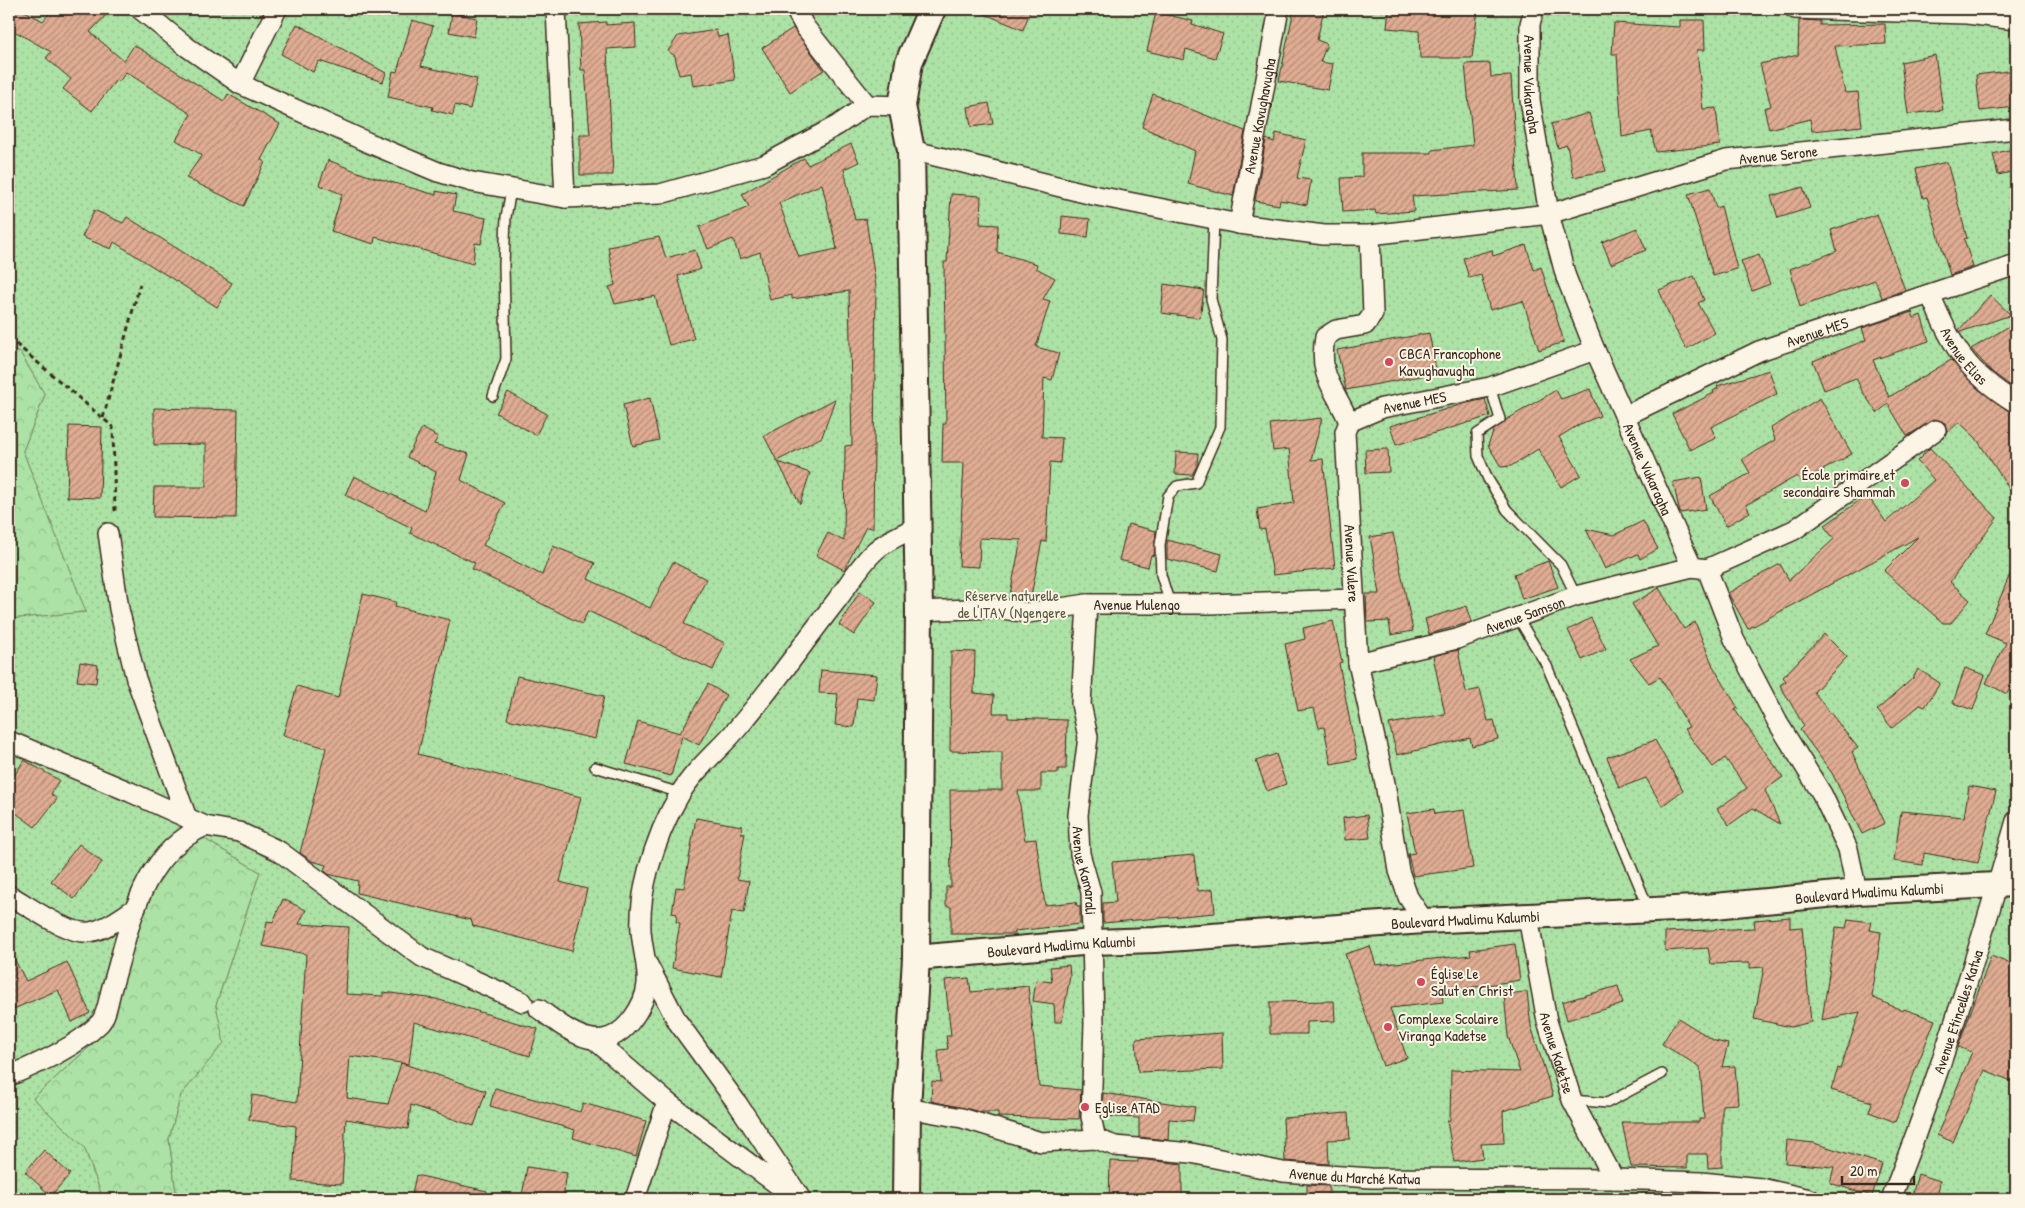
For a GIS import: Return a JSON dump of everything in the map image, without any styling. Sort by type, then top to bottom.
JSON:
[{"type":"main road","points":[[906,1199],[907,1108],[916,958],[919,525],[911,150],[902,106],[909,62],[932,9]]},
{"type":"street","points":[[140,9],[187,47],[240,84],[369,144],[438,172],[472,182],[565,198],[660,194],[764,165],[838,125],[867,105],[902,106]]},
{"type":"street","points":[[240,84],[277,9]]},
{"type":"street","points":[[556,9],[565,198]]},
{"type":"street","points":[[795,9],[805,27],[867,105]]},
{"type":"street","name":"Avenue Kavughavugha","points":[[1239,224],[1279,9]]},
{"type":"street","name":"Avenue Vukaragha","points":[[1534,9],[1530,24],[1530,100],[1549,214],[1566,277],[1595,350],[1625,416],[1734,639],[1778,723],[1822,794],[1848,849],[1857,892]]},
{"type":"street","points":[[1795,9],[1967,14],[2016,20]]},
{"type":"street","name":"Avenue Serone","points":[[911,150],[1093,196],[1239,224],[1324,235],[1370,235],[1549,214],[1726,160],[2016,129]]},
{"type":"street","name":"Avenue Vulere","points":[[1370,235],[1373,314],[1366,325],[1336,330],[1325,337],[1322,356],[1325,377],[1340,399],[1349,422],[1345,432],[1358,663],[1385,783],[1399,872],[1408,897],[1424,921]]},
{"type":"street","name":"Avenue MES","points":[[1625,416],[1759,351],[2016,265]]},
{"type":"street","name":"Avenue Elias","points":[[1930,294],[1944,329],[1967,365],[2016,403]]},
{"type":"street","name":"Avenue MES","points":[[1349,422],[1382,408],[1490,387],[1595,350]]},
{"type":"street","name":"Avenue Samson","points":[[1358,663],[1457,639],[1576,596],[1699,568],[1794,530],[1936,430]]},
{"type":"street","points":[[802,1199],[737,1103],[677,1021],[648,965],[641,932],[642,901],[651,862],[669,814],[680,793],[701,767],[742,724],[877,549],[919,525]]},
{"type":"street","points":[[108,533],[119,608],[136,679],[187,818]]},
{"type":"street","name":"Avenue Mulengo","points":[[919,611],[996,608],[1028,613],[1087,604],[1170,604],[1354,599]]},
{"type":"street","name":"Avenue Kamarali","points":[[1087,604],[1081,704],[1088,737],[1078,815],[1080,854],[1091,892],[1093,942],[1091,1117],[1096,1139]]},
{"type":"street","points":[[9,741],[205,826],[239,832],[278,851],[422,957],[531,1005],[582,1038],[595,1040],[615,1034],[632,1019],[643,1001],[648,965]]},
{"type":"street","name":"Avenue Etincelles Katwa","points":[[1891,1199],[1923,1119],[2007,885],[2016,821]]},
{"type":"street","points":[[9,1076],[59,1052],[82,1038],[102,1021],[144,884],[169,851],[189,834],[205,826]]},
{"type":"street","name":"Boulevard Mwalimu Kalumbi","points":[[916,958],[1093,942],[1155,940],[1424,921],[1649,911],[1857,892],[2007,885]]},
{"type":"street","points":[[9,895],[68,929],[88,932],[104,927],[136,908]]},
{"type":"street","name":"Avenue Kadetse","points":[[1528,917],[1547,1021],[1572,1100],[1614,1179]]},
{"type":"street","points":[[595,1040],[667,1102],[797,1199]]},
{"type":"street","points":[[635,1199],[667,1102]]},
{"type":"street","name":"Avenue du Marché Katwa","points":[[907,1108],[962,1118],[1041,1142],[1096,1139],[1115,1146],[1191,1154],[1283,1172],[1371,1178],[1614,1179],[1701,1182],[1760,1188],[1810,1199]]},
{"type":"lane","points":[[493,396],[506,360],[504,265],[506,217],[511,190]]},
{"type":"lane","points":[[1170,604],[1161,575],[1160,545],[1168,496],[1177,486],[1196,483],[1220,427],[1222,340],[1211,299],[1214,219]]},
{"type":"lane","points":[[1490,387],[1500,419],[1477,434],[1478,456],[1488,479],[1508,510],[1561,565],[1576,596]]},
{"type":"lane","points":[[1518,618],[1547,666],[1649,911]]},
{"type":"lane","points":[[595,767],[680,793]]},
{"type":"lane","points":[[1572,1100],[1607,1103],[1662,1074]]},
{"type":"path","points":[[103,418],[140,284]]},
{"type":"path","points":[[9,338],[113,427],[115,519],[103,520],[108,533]]},
{"type":"green space","name":"Réserve naturelle de l'ITAV (Ngengere","points":[[9,9],[2016,9],[2016,1199],[177,1199],[169,1139],[181,1095],[224,1043],[216,1005],[260,872],[203,838],[193,840],[150,884],[116,989],[97,1040],[33,1098],[84,1147],[103,1199],[9,1199],[9,619],[86,612],[23,451],[45,395],[20,352],[9,349]]},
{"type":"green space","points":[[9,349],[20,352],[45,395],[23,451],[87,612],[9,619]]},
{"type":"green space","points":[[203,838],[260,872],[216,1005],[225,1043],[181,1095],[169,1139],[177,1199],[103,1199],[84,1147],[33,1098],[97,1040],[150,884],[194,840]]},
{"type":"building","points":[[9,9],[21,9],[43,21],[53,9],[112,9],[90,32],[124,61],[134,45],[224,101],[228,94],[280,124],[261,160],[265,162],[244,206],[186,178],[202,155],[176,140],[191,114],[126,72],[119,82],[116,80],[92,111],[63,89],[71,79],[46,58],[51,52],[9,28]]},
{"type":"building","points":[[973,9],[1031,9],[1023,30]]},
{"type":"building","points":[[1294,9],[1324,9],[1317,40],[1327,44],[1320,62],[1333,64],[1328,90],[1279,81]]},
{"type":"building","points":[[1389,9],[1478,9],[1472,58],[1420,58],[1419,31],[1387,28]]},
{"type":"building","points":[[1156,12],[1193,21],[1192,24],[1223,34],[1215,58],[1186,49],[1184,60],[1147,51]]},
{"type":"building","points":[[452,13],[477,18],[474,37],[449,32]]},
{"type":"building","points":[[412,20],[433,26],[421,66],[477,79],[470,109],[455,105],[453,115],[432,110],[433,107],[388,97],[393,71],[397,72]]},
{"type":"building","points":[[1680,20],[1704,20],[1705,50],[1697,50],[1703,109],[1716,108],[1720,145],[1656,152],[1651,131],[1622,137],[1617,54],[1612,54],[1614,23],[1680,27]]},
{"type":"building","points":[[1799,20],[1820,21],[1820,25],[1885,24],[1886,44],[1835,46],[1845,93],[1858,92],[1862,126],[1812,131],[1810,119],[1769,129],[1764,108],[1771,106],[1760,64],[1798,55]]},
{"type":"building","points":[[606,22],[606,25],[635,23],[636,47],[607,49],[613,175],[580,175],[580,135],[590,135],[585,70],[581,70],[579,24]]},
{"type":"building","points":[[297,24],[386,73],[383,82],[319,61],[313,72],[281,54]]},
{"type":"building","points":[[793,28],[824,70],[790,92],[762,48]]},
{"type":"building","points":[[716,30],[718,37],[728,35],[735,80],[693,86],[691,73],[679,75],[675,56],[668,51],[678,36]]},
{"type":"building","points":[[1935,55],[1943,110],[1908,114],[1901,62]]},
{"type":"building","points":[[1490,63],[1491,77],[1511,76],[1518,190],[1412,196],[1414,211],[1376,214],[1375,210],[1343,212],[1341,178],[1362,177],[1362,153],[1432,153],[1432,150],[1473,145],[1465,64]]},
{"type":"building","points":[[2016,70],[2016,107],[1980,111],[1976,75]]},
{"type":"building","points":[[1153,94],[1245,131],[1233,196],[1188,184],[1195,151],[1142,127]]},
{"type":"building","points":[[989,103],[993,124],[971,127],[968,107]]},
{"type":"building","points":[[1589,113],[1606,171],[1573,177],[1567,145],[1558,148],[1551,124]]},
{"type":"building","points":[[1276,133],[1306,140],[1297,178],[1311,180],[1307,205],[1280,200],[1279,205],[1255,201],[1266,139],[1274,142]]},
{"type":"building","points":[[851,144],[859,162],[844,169],[855,220],[866,219],[876,287],[873,528],[866,527],[844,570],[816,555],[828,533],[844,541],[845,446],[852,445],[849,291],[792,299],[792,295],[770,300],[760,252],[740,259],[733,239],[708,249],[699,227],[749,207],[742,194],[804,158],[808,165]],"holes":[[[822,184],[837,249],[799,257],[779,203]]]},
{"type":"building","points":[[2016,148],[2016,171],[1998,175],[1993,154]]},
{"type":"building","points":[[328,160],[363,174],[436,195],[436,191],[456,195],[453,211],[486,218],[481,244],[475,243],[473,264],[375,237],[374,244],[331,231],[342,194],[319,185]]},
{"type":"building","points":[[1947,162],[1967,238],[1964,239],[1973,267],[1950,275],[1927,197],[1923,198],[1916,169]]},
{"type":"building","points":[[1803,187],[1810,208],[1778,218],[1771,196]]},
{"type":"building","points":[[1710,188],[1716,208],[1721,206],[1737,269],[1713,276],[1688,194]]},
{"type":"building","points":[[951,194],[981,196],[980,224],[998,225],[997,252],[1037,264],[1036,268],[1055,278],[1043,299],[1050,301],[1036,347],[1059,353],[1052,380],[1044,378],[1042,437],[1062,438],[1060,463],[1050,462],[1046,542],[1042,541],[1030,601],[1009,599],[1021,540],[980,538],[979,567],[959,566],[964,463],[942,463],[943,424],[946,424],[944,262],[947,262]]},
{"type":"building","points":[[94,210],[123,223],[127,217],[232,283],[217,307],[114,242],[111,249],[82,237]]},
{"type":"building","points":[[1877,214],[1905,290],[1882,298],[1875,280],[1800,307],[1790,269],[1837,251],[1831,230]]},
{"type":"building","points":[[1062,216],[1090,219],[1088,237],[1061,234]]},
{"type":"building","points":[[1637,228],[1646,250],[1611,264],[1602,242]]},
{"type":"building","points":[[659,237],[666,258],[695,250],[701,269],[678,276],[694,339],[669,345],[655,296],[615,304],[609,287],[615,285],[608,247]]},
{"type":"building","points":[[1526,245],[1534,270],[1541,267],[1564,342],[1539,350],[1523,301],[1490,310],[1481,275],[1469,278],[1463,258],[1492,250],[1493,256]]},
{"type":"building","points":[[1759,255],[1770,284],[1752,291],[1741,261]]},
{"type":"building","points":[[1694,276],[1704,300],[1698,303],[1715,333],[1686,349],[1674,327],[1659,290]]},
{"type":"building","points":[[1164,284],[1204,290],[1200,318],[1161,313]]},
{"type":"building","points":[[1990,295],[2011,315],[1960,332],[1959,330]]},
{"type":"building","points":[[1912,312],[1914,318],[1921,315],[1929,341],[1873,360],[1889,397],[1951,360],[1978,389],[2010,412],[2016,414],[2016,499],[1976,438],[1959,422],[1947,433],[1945,423],[1935,419],[1907,436],[1888,404],[1877,413],[1862,391],[1856,378],[1824,390],[1813,361],[1866,340],[1862,328]]},
{"type":"building","points":[[2016,322],[2016,390],[1992,372],[1971,349]]},
{"type":"building","points":[[1429,333],[1437,373],[1346,390],[1337,350]]},
{"type":"building","points":[[1769,370],[1777,394],[1711,427],[1716,438],[1690,450],[1672,414],[1714,393],[1713,391],[1718,388],[1717,386]]},
{"type":"building","points":[[1590,389],[1600,416],[1580,424],[1559,437],[1581,475],[1561,487],[1538,449],[1511,466],[1501,467],[1488,445],[1494,430],[1506,420],[1556,390],[1561,399]]},
{"type":"building","points":[[508,392],[547,414],[536,435],[496,413]]},
{"type":"building","points":[[650,398],[659,440],[633,446],[623,405]]},
{"type":"building","points":[[1820,398],[1852,454],[1801,482],[1797,476],[1746,505],[1750,512],[1726,526],[1710,496],[1750,473],[1742,459],[1775,440],[1771,428]]},
{"type":"building","points":[[835,399],[822,437],[777,461],[764,436]]},
{"type":"building","points":[[1485,399],[1490,416],[1396,445],[1390,426]]},
{"type":"building","points":[[154,408],[238,410],[236,518],[153,517],[154,487],[206,487],[206,444],[154,445]]},
{"type":"building","points":[[1322,418],[1311,460],[1323,459],[1335,568],[1273,575],[1265,529],[1260,530],[1257,509],[1294,503],[1289,449],[1273,451],[1270,424]]},
{"type":"building","points":[[69,426],[102,427],[100,498],[67,497]]},
{"type":"building","points":[[422,428],[438,437],[434,444],[469,454],[461,480],[505,503],[483,545],[542,575],[553,546],[595,563],[588,579],[650,608],[673,562],[706,579],[684,624],[725,643],[713,670],[588,611],[582,624],[472,569],[475,563],[410,533],[412,528],[345,495],[354,476],[425,511],[436,472],[407,457]]},
{"type":"building","points":[[1930,448],[1997,518],[1950,582],[1970,600],[1951,623],[1943,623],[1884,571],[1918,537],[1748,629],[1728,593],[1780,564],[1789,580],[1834,539],[1824,526],[1867,495],[1886,522],[1934,480],[1917,461]]},
{"type":"building","points":[[1388,449],[1389,472],[1366,473],[1365,450]]},
{"type":"building","points":[[1176,452],[1198,453],[1197,465],[1192,475],[1175,474]]},
{"type":"building","points":[[778,462],[810,473],[800,504]]},
{"type":"building","points":[[1701,477],[1706,509],[1680,513],[1673,482]]},
{"type":"building","points":[[1643,521],[1658,549],[1640,559],[1638,554],[1605,569],[1586,529],[1614,535]]},
{"type":"building","points":[[1128,524],[1156,531],[1154,556],[1151,555],[1148,567],[1119,560]]},
{"type":"building","points":[[1393,533],[1413,631],[1391,635],[1389,621],[1367,622],[1366,594],[1380,594],[1370,537]]},
{"type":"building","points":[[1167,540],[1222,554],[1218,571],[1167,559]]},
{"type":"building","points":[[2016,560],[2016,676],[2007,694],[1986,683],[2006,643],[1985,634]]},
{"type":"building","points":[[1548,561],[1558,587],[1522,599],[1514,574]]},
{"type":"building","points":[[1659,588],[1684,629],[1695,622],[1713,666],[1738,708],[1735,710],[1783,777],[1765,790],[1780,824],[1753,808],[1729,825],[1717,809],[1747,788],[1725,758],[1713,767],[1684,729],[1689,727],[1660,677],[1649,683],[1630,659],[1658,646],[1632,604]]},
{"type":"building","points":[[860,591],[876,602],[854,635],[839,625]]},
{"type":"building","points":[[363,594],[396,602],[395,606],[450,620],[418,754],[581,797],[560,882],[587,889],[572,951],[473,926],[471,920],[357,893],[358,881],[328,874],[324,870],[326,865],[312,861],[300,853],[326,748],[283,735],[297,686],[338,698]]},
{"type":"building","points":[[1467,606],[1472,622],[1429,634],[1425,619]]},
{"type":"building","points":[[1591,618],[1606,649],[1582,660],[1568,630]]},
{"type":"building","points":[[1333,621],[1342,662],[1339,663],[1357,759],[1331,764],[1324,727],[1319,728],[1314,708],[1298,711],[1285,644],[1305,639],[1303,628]]},
{"type":"building","points":[[1824,634],[1847,657],[1814,692],[1858,748],[1852,752],[1885,823],[1862,834],[1832,773],[1800,730],[1804,726],[1780,685],[1786,681],[1783,677]]},
{"type":"building","points":[[1458,650],[1466,692],[1480,689],[1488,721],[1494,720],[1498,739],[1472,746],[1470,738],[1397,755],[1389,724],[1445,714],[1433,656]]},
{"type":"building","points":[[951,651],[975,652],[974,693],[994,695],[993,713],[1008,713],[1008,718],[1067,720],[1066,769],[1058,769],[1058,773],[1041,773],[1041,791],[1018,791],[1025,840],[1036,839],[1045,905],[1076,902],[1077,906],[1080,906],[1080,924],[1015,931],[1015,934],[951,934],[951,907],[946,906],[946,887],[951,887],[950,790],[1002,790],[1002,752],[950,751]]},
{"type":"building","points":[[80,662],[98,665],[96,683],[77,681]]},
{"type":"building","points":[[1965,668],[1985,675],[1973,710],[1953,703]]},
{"type":"building","points":[[1918,669],[1940,683],[1925,707],[1920,705],[1892,728],[1877,710],[1913,678]]},
{"type":"building","points":[[821,670],[877,675],[874,700],[857,698],[854,727],[835,725],[838,694],[819,693]]},
{"type":"building","points":[[517,676],[604,696],[595,739],[507,719]]},
{"type":"building","points":[[708,684],[726,695],[699,745],[682,736],[671,776],[626,764],[638,721],[680,733]]},
{"type":"building","points":[[1655,740],[1683,790],[1662,806],[1646,778],[1619,788],[1607,757]]},
{"type":"building","points":[[1276,754],[1286,784],[1267,791],[1256,761]]},
{"type":"building","points":[[24,760],[59,780],[51,794],[57,799],[35,827],[9,808],[9,784]]},
{"type":"building","points":[[1969,786],[1996,791],[1978,863],[1924,853],[1923,865],[1894,861],[1901,811],[1964,817]]},
{"type":"building","points":[[1434,809],[1435,814],[1464,810],[1473,868],[1413,876],[1408,854],[1415,853],[1407,813]]},
{"type":"building","points":[[1367,815],[1370,838],[1345,840],[1343,818]]},
{"type":"building","points":[[696,818],[742,826],[741,833],[745,833],[737,879],[749,881],[744,913],[732,911],[721,977],[672,968],[680,923],[676,922],[677,914],[672,913],[676,887],[684,888]]},
{"type":"building","points":[[79,844],[102,862],[74,899],[51,881]]},
{"type":"building","points":[[1194,855],[1198,891],[1213,889],[1215,913],[1103,923],[1103,903],[1116,902],[1112,862]]},
{"type":"building","points":[[283,899],[306,910],[299,924],[349,927],[346,994],[383,996],[383,992],[436,999],[538,1029],[530,1056],[414,1022],[409,1064],[350,1056],[347,1098],[388,1104],[401,1063],[486,1091],[474,1126],[411,1105],[408,1129],[346,1119],[342,1184],[293,1181],[296,1126],[249,1120],[252,1095],[297,1102],[306,954],[263,946],[267,921],[273,922]]},
{"type":"building","points":[[1790,917],[1790,928],[1802,927],[1811,1022],[1791,1027],[1754,1019],[1764,967],[1750,968],[1750,963],[1711,964],[1708,948],[1665,951],[1665,932],[1755,928],[1754,920]]},
{"type":"building","points":[[1848,919],[1871,922],[1869,930],[1881,932],[1872,997],[1903,1011],[1904,1009],[1935,1020],[1895,1122],[1869,1112],[1872,1102],[1831,1090],[1860,1012],[1822,1020],[1836,927],[1846,928]]},
{"type":"building","points":[[1515,944],[1520,980],[1442,992],[1443,1002],[1390,1008],[1407,1058],[1383,1066],[1345,954],[1370,946],[1376,965],[1471,955],[1470,950]]},
{"type":"building","points":[[9,949],[26,981],[67,962],[90,1013],[72,1022],[58,990],[9,1011]]},
{"type":"building","points":[[1991,956],[2016,966],[2016,1083],[1985,1070],[1953,1142],[1937,1135],[1972,1052],[1958,1047]]},
{"type":"building","points":[[1069,965],[1070,976],[1062,1022],[1055,1022],[1054,1004],[1033,1001],[1036,980],[1052,982],[1050,967]]},
{"type":"building","points":[[969,978],[971,992],[1028,986],[1039,1086],[1081,1090],[1079,1119],[998,1117],[998,1112],[981,1112],[931,1101],[932,1081],[941,1082],[938,1050],[948,1049],[946,1036],[951,1036],[945,980]]},
{"type":"building","points":[[1618,986],[1623,1004],[1567,1020],[1562,1002]]},
{"type":"building","points":[[1527,992],[1531,1026],[1553,1096],[1503,1111],[1504,1143],[1481,1144],[1483,1158],[1454,1162],[1447,1121],[1450,1120],[1451,1070],[1520,1072],[1508,1036],[1504,994]]},
{"type":"building","points":[[1334,1001],[1335,1021],[1307,1022],[1307,1034],[1270,1034],[1270,1002]]},
{"type":"building","points":[[1678,1018],[1715,1041],[1728,1044],[1722,1067],[1735,1066],[1738,1104],[1722,1105],[1722,1167],[1708,1168],[1707,1154],[1687,1154],[1687,1168],[1631,1167],[1622,1122],[1699,1122],[1699,1119],[1704,1119],[1700,1067],[1662,1044]]},
{"type":"building","points":[[1222,1033],[1223,1069],[1138,1072],[1136,1039]]},
{"type":"building","points":[[495,1088],[580,1112],[583,1103],[646,1121],[636,1157],[573,1138],[575,1130],[490,1106]]},
{"type":"building","points":[[1103,1093],[1195,1107],[1193,1121],[1169,1119],[1168,1140],[1139,1137],[1139,1118],[1102,1116]]},
{"type":"building","points":[[1348,1113],[1350,1139],[1328,1140],[1329,1164],[1285,1161],[1283,1118]]},
{"type":"building","points":[[1787,1140],[1814,1143],[1882,1164],[1872,1196],[1830,1183],[1834,1167],[1785,1163]]},
{"type":"building","points":[[44,1150],[70,1174],[51,1196],[25,1172]]},
{"type":"building","points":[[1138,1159],[1182,1164],[1182,1199],[1109,1199],[1110,1161],[1138,1162]]},
{"type":"building","points":[[527,1167],[567,1173],[563,1199],[522,1196]]},
{"type":"building","points":[[1918,1174],[1940,1181],[1937,1199],[1911,1199]]},
{"type":"building","points":[[416,1175],[487,1191],[486,1199],[411,1199]]},
{"type":"building","points":[[1307,1185],[1329,1186],[1329,1199],[1307,1199]]},
{"type":"place","name":"CBCA Francophone Kavughavugha","points":[[1389,362]]},
{"type":"place","name":"École primaire et secondaire Shammah","points":[[1905,483]]},
{"type":"place","name":"Église Le Salut en Christ","points":[[1421,982]]},
{"type":"place","name":"Complexe Scolaire Viranga Kadetse","points":[[1388,1027]]},
{"type":"place","name":"Eglise ATAD","points":[[1085,1107]]}]
